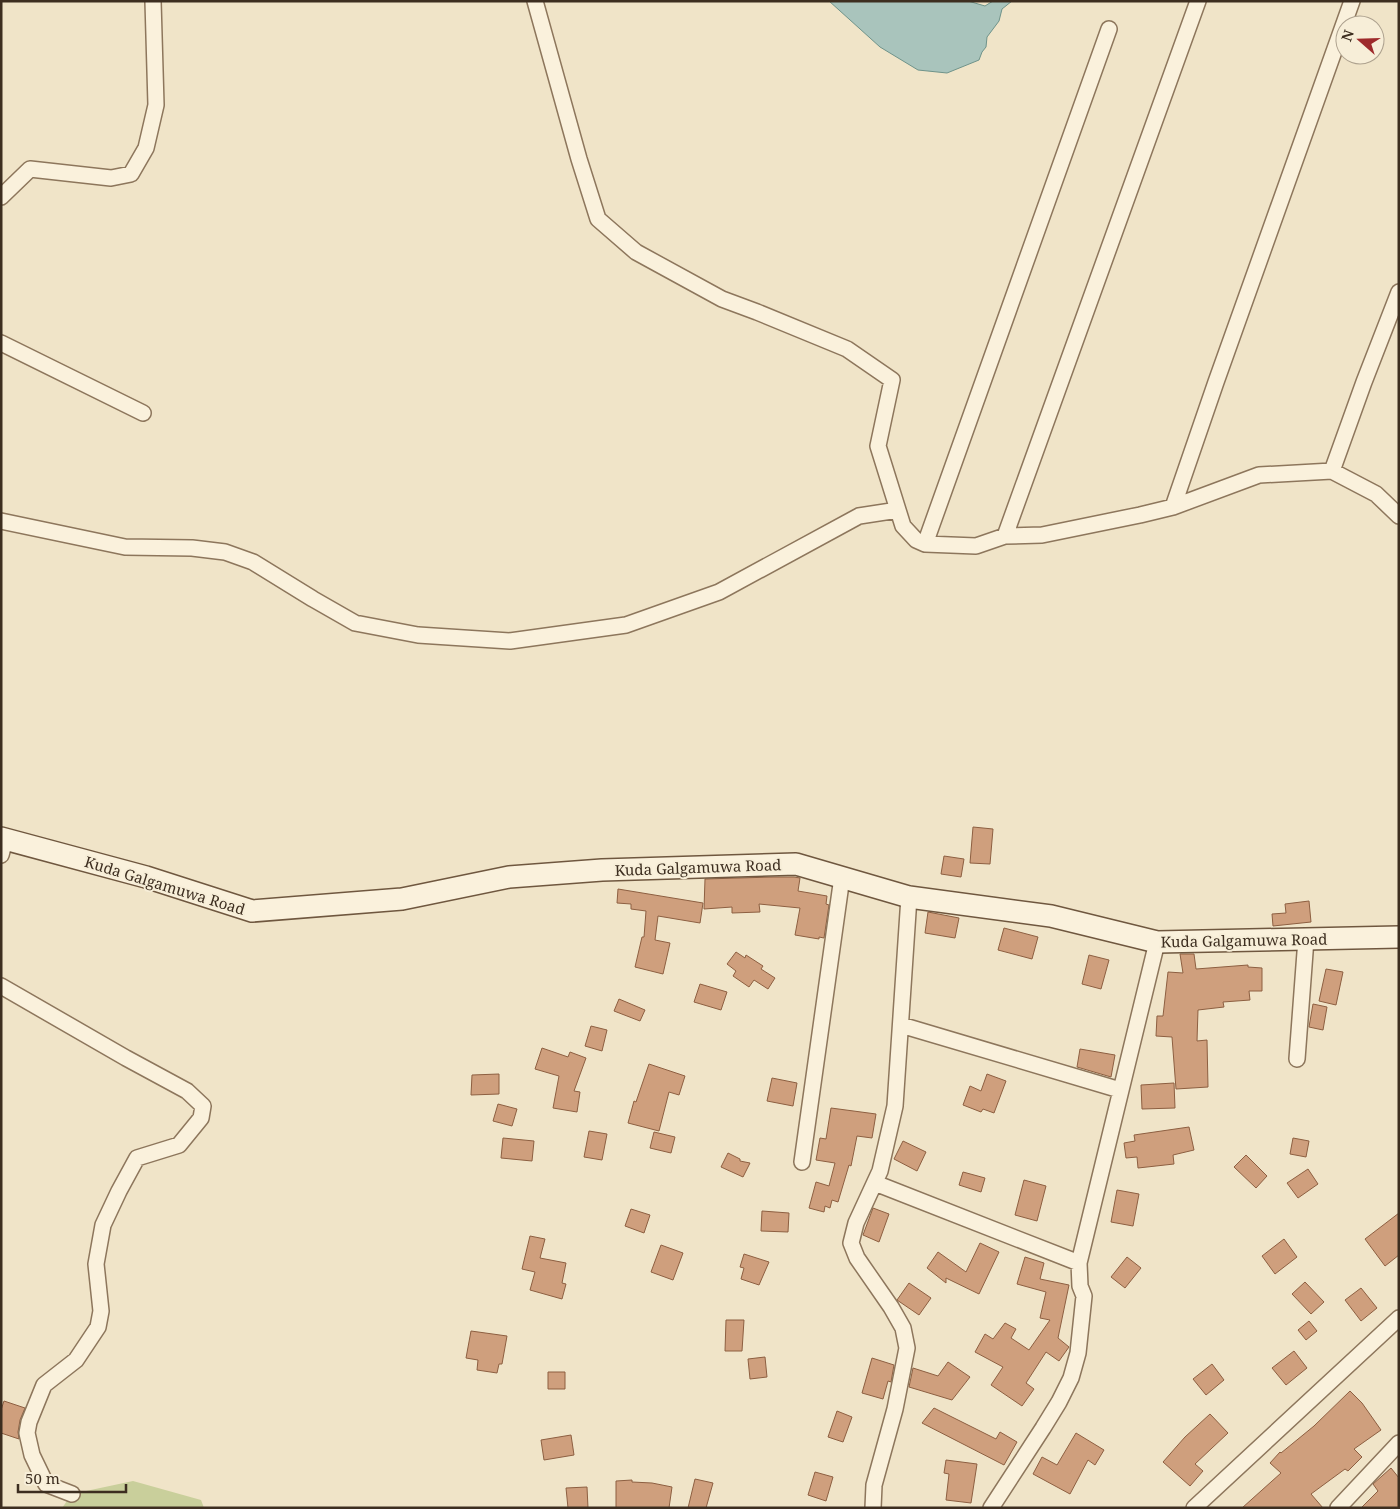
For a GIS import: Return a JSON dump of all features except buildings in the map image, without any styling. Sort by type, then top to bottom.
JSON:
[{"type":"street","points":[[1,197],[30,169],[111,178],[131,174],[146,148],[156,105],[153,1]]},
{"type":"street","points":[[535,1],[571,131],[598,219],[636,252],[722,298],[847,349],[892,380],[878,446],[903,526],[916,540],[925,544],[976,546],[1005,536],[1042,535],[1173,507],[1259,475],[1332,471],[1376,494],[1399,516]]},
{"type":"street","points":[[1005,536],[1198,1]]},
{"type":"street","points":[[1173,507],[1219,372],[1352,1]]},
{"type":"street","points":[[925,544],[1109,29]]},
{"type":"street","points":[[1332,471],[1399,292]]},
{"type":"street","points":[[1,343],[142,413]]},
{"type":"street","points":[[1,521],[125,547],[192,548],[225,552],[253,562],[312,599],[354,622],[418,635],[510,641],[626,625],[719,592],[859,516],[898,510]]},
{"type":"street","name":"Kuda Galgamuwa Road","points":[[3,844],[146,877],[252,911],[402,899],[509,877],[602,870],[796,864],[909,897],[1051,916],[1157,942],[1399,937]]},
{"type":"street","points":[[802,1162],[842,877]]},
{"type":"street","points":[[873,1508],[874,1485],[895,1409],[907,1348],[903,1328],[891,1307],[857,1258],[851,1243],[856,1223],[880,1171],[895,1106],[909,897]]},
{"type":"street","points":[[1297,1059],[1306,939]]},
{"type":"street","points":[[991,1508],[1059,1402],[1071,1378],[1078,1353],[1084,1296],[1080,1286],[1078,1263],[1157,942]]},
{"type":"street","points":[[1,986],[187,1091],[203,1106],[201,1118],[179,1145],[137,1158],[103,1225],[96,1264],[101,1311],[98,1327],[76,1360],[44,1385],[29,1422],[27,1433],[32,1455],[46,1484],[72,1494]]},
{"type":"street","points":[[901,1025],[1120,1090]]},
{"type":"street","points":[[874,1183],[1078,1263]]},
{"type":"street","points":[[1194,1508],[1399,1318]]},
{"type":"street","points":[[1338,1508],[1399,1443]]},
{"type":"green space","points":[[133,1481],[201,1500],[204,1508],[62,1508],[72,1494]]},
{"type":"water","points":[[829,1],[968,1],[985,6],[993,1],[1012,1],[1002,9],[999,21],[987,37],[986,47],[979,60],[947,73],[918,70],[880,47]]}]
